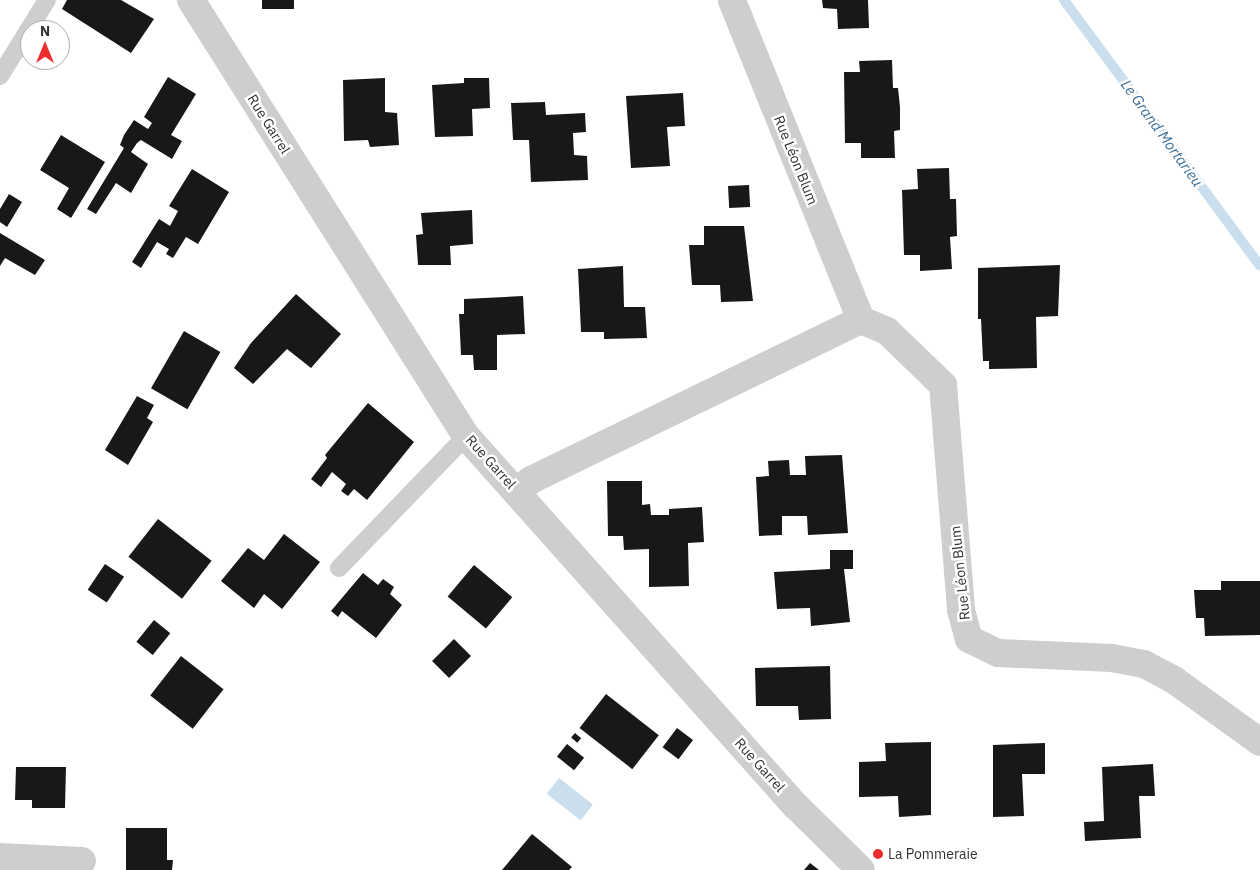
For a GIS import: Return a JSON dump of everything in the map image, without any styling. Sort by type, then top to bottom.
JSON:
[{"type":"street","name":"Rue Garrel","points":[[191,0],[466,436],[790,798],[862,870]]},
{"type":"street","name":"Rue Léon Blum","points":[[732,0],[861,320],[888,331],[943,385],[961,610],[969,639],[998,653],[1112,658],[1144,664],[1174,680],[1260,742]]},
{"type":"street","points":[[516,490],[530,480],[861,320]]},
{"type":"street","points":[[0,856],[82,861]]},
{"type":"lane","points":[[0,76],[48,0]]},
{"type":"lane","points":[[339,568],[466,436]]},
{"type":"water","points":[[559,778],[593,804],[581,820],[547,794]]},
{"type":"building","points":[[67,0],[121,0],[154,19],[131,53],[62,9]]},
{"type":"building","points":[[262,0],[294,0],[294,9],[262,9]]},
{"type":"building","points":[[822,0],[868,0],[869,28],[838,29],[837,9],[823,8]]},
{"type":"building","points":[[892,60],[893,88],[898,88],[900,107],[900,130],[894,131],[895,158],[861,158],[861,143],[845,143],[844,72],[860,72],[859,61]]},
{"type":"building","points":[[168,77],[196,94],[171,135],[182,141],[172,159],[141,140],[131,152],[148,164],[131,193],[116,183],[96,214],[87,209],[124,148],[120,145],[134,120],[148,129],[152,123],[144,117]]},
{"type":"building","points":[[385,78],[385,112],[397,113],[399,145],[370,147],[368,140],[344,141],[343,80]]},
{"type":"building","points":[[464,78],[489,78],[490,108],[472,109],[473,136],[435,137],[432,85],[464,83]]},
{"type":"building","points":[[683,93],[685,126],[667,127],[670,166],[631,168],[626,96]]},
{"type":"building","points":[[545,102],[546,115],[585,113],[586,132],[573,133],[574,155],[587,156],[588,180],[531,182],[529,140],[513,140],[511,103]]},
{"type":"building","points":[[61,135],[105,162],[71,218],[57,209],[69,188],[40,170]]},
{"type":"building","points":[[949,168],[950,199],[956,199],[957,236],[950,237],[952,269],[920,271],[920,255],[904,255],[902,190],[918,189],[917,169]]},
{"type":"building","points":[[192,169],[229,192],[198,244],[186,237],[173,258],[166,254],[169,249],[157,242],[141,268],[132,262],[159,219],[170,226],[178,211],[169,206]]},
{"type":"building","points":[[749,185],[750,207],[729,208],[728,186]]},
{"type":"building","points":[[9,194],[22,202],[7,227],[0,222],[0,209]]},
{"type":"building","points":[[472,210],[473,244],[450,246],[451,265],[418,265],[416,235],[423,234],[421,213]]},
{"type":"building","points":[[704,226],[744,226],[753,301],[721,302],[720,285],[692,285],[689,245],[704,245]]},
{"type":"building","points":[[0,233],[45,260],[35,275],[5,258],[0,266]]},
{"type":"building","points":[[1060,265],[1058,316],[1036,317],[1037,368],[989,369],[989,361],[983,361],[981,319],[978,319],[978,268]]},
{"type":"building","points":[[623,266],[624,307],[645,307],[647,338],[604,339],[604,332],[581,332],[578,269]]},
{"type":"building","points":[[296,294],[341,334],[311,368],[287,349],[253,384],[234,368],[251,343]]},
{"type":"building","points":[[523,296],[525,334],[497,335],[497,370],[474,370],[473,355],[461,355],[459,314],[464,314],[464,299]]},
{"type":"building","points":[[184,331],[220,352],[187,409],[151,388]]},
{"type":"building","points":[[137,396],[154,405],[147,418],[153,422],[128,465],[105,450]]},
{"type":"building","points":[[368,403],[414,442],[367,500],[354,489],[348,496],[341,491],[346,484],[332,472],[321,487],[311,479],[327,458],[325,455]]},
{"type":"building","points":[[842,455],[848,533],[808,535],[807,516],[782,516],[782,535],[759,536],[756,477],[769,476],[768,461],[789,460],[790,475],[806,475],[805,456]]},
{"type":"building","points":[[607,481],[642,481],[642,505],[650,504],[651,515],[669,515],[669,509],[702,507],[704,542],[688,543],[689,586],[649,587],[649,549],[624,550],[623,536],[608,536]]},
{"type":"building","points":[[158,519],[212,561],[182,599],[128,557]]},
{"type":"building","points":[[284,534],[320,562],[282,609],[264,594],[254,608],[221,581],[248,548],[264,560]]},
{"type":"building","points":[[830,550],[853,550],[853,569],[844,569],[850,622],[811,626],[810,608],[777,609],[774,572],[830,569]]},
{"type":"building","points":[[105,564],[124,577],[107,603],[88,590]]},
{"type":"building","points":[[474,565],[512,597],[486,629],[448,596]]},
{"type":"building","points":[[363,573],[378,585],[383,579],[394,587],[390,594],[402,605],[376,638],[342,611],[338,617],[331,611]]},
{"type":"building","points":[[1221,581],[1260,581],[1260,635],[1205,636],[1204,618],[1196,618],[1194,590],[1221,590]]},
{"type":"building","points":[[154,620],[170,633],[153,655],[136,642]]},
{"type":"building","points":[[454,639],[471,656],[449,678],[432,661]]},
{"type":"building","points":[[181,656],[224,689],[193,729],[150,695]]},
{"type":"building","points":[[830,666],[831,719],[799,720],[798,706],[756,706],[755,668]]},
{"type":"building","points":[[606,694],[659,735],[632,769],[580,728]]},
{"type":"building","points":[[677,728],[693,740],[679,759],[663,747]]},
{"type":"building","points":[[575,733],[581,738],[577,743],[571,738]]},
{"type":"building","points":[[931,742],[931,815],[899,817],[898,796],[859,797],[859,762],[886,761],[885,743]]},
{"type":"building","points":[[1045,743],[1045,774],[1022,774],[1024,816],[993,817],[993,745]]},
{"type":"building","points":[[567,744],[584,758],[574,770],[557,756]]},
{"type":"building","points":[[1153,764],[1155,796],[1139,796],[1141,838],[1085,841],[1084,822],[1104,821],[1102,767]]},
{"type":"building","points":[[16,767],[66,767],[65,808],[32,808],[32,800],[15,800]]},
{"type":"building","points":[[126,828],[167,828],[167,860],[173,860],[172,870],[126,870]]},
{"type":"building","points":[[532,834],[572,867],[569,870],[502,870]]},
{"type":"building","points":[[810,863],[819,870],[804,870]]},
{"type":"waterway","name":"Le Grand Mortarieu","points":[[1064,0],[1260,266]]},
{"type":"place","name":"La Pommeraie","points":[[878,854]]}]
